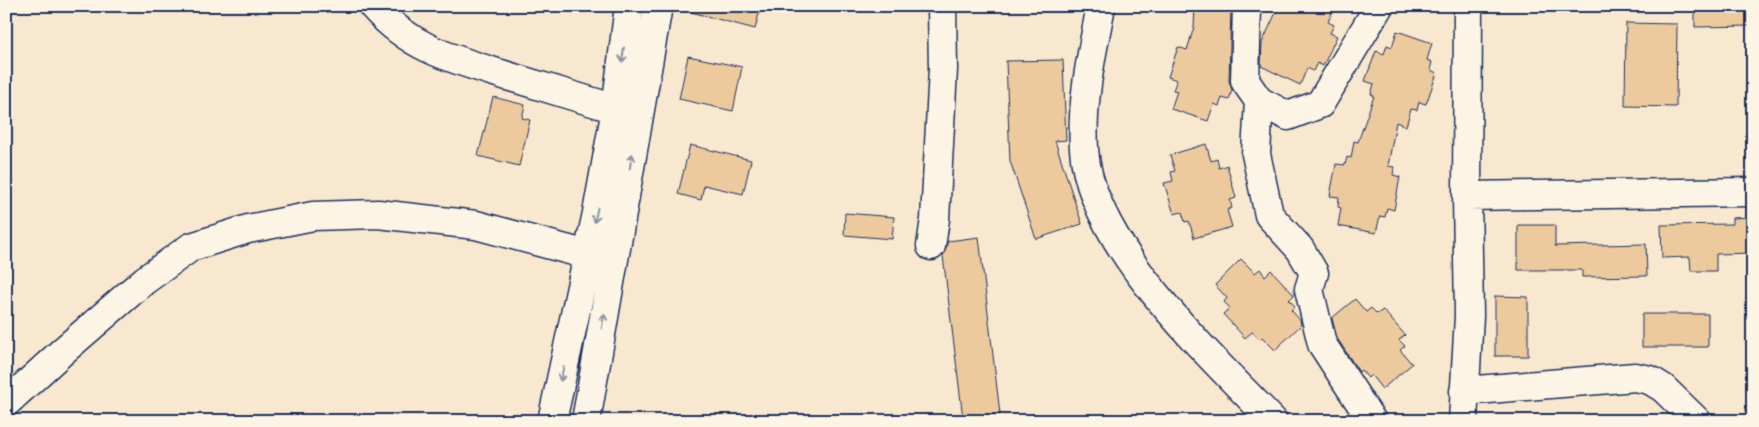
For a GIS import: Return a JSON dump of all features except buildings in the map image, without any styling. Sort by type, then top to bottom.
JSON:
[{"type":"street","points":[[373,6],[402,34],[430,50],[456,60],[616,110]]},
{"type":"street","points":[[629,6],[616,110],[588,255],[553,415],[594,419],[658,6]]},
{"type":"street","points":[[931,246],[935,219],[943,69],[942,6]]},
{"type":"street","points":[[1101,6],[1084,99],[1084,150],[1091,185],[1104,218],[1129,258],[1164,305],[1273,421]]},
{"type":"street","points":[[1247,6],[1245,81],[1259,102],[1288,116],[1320,104],[1379,6]]},
{"type":"street","points":[[1463,421],[1469,316],[1467,196],[1468,6]]},
{"type":"street","points":[[1259,102],[1256,154],[1269,215],[1300,250],[1314,273],[1309,289],[1322,344],[1372,421]]},
{"type":"street","points":[[1467,196],[1753,192]]},
{"type":"street","points":[[6,403],[145,280],[191,247],[248,230],[313,216],[378,214],[476,225],[588,255]]},
{"type":"street","points":[[1464,391],[1635,377],[1650,380],[1663,388],[1697,421]]}]
